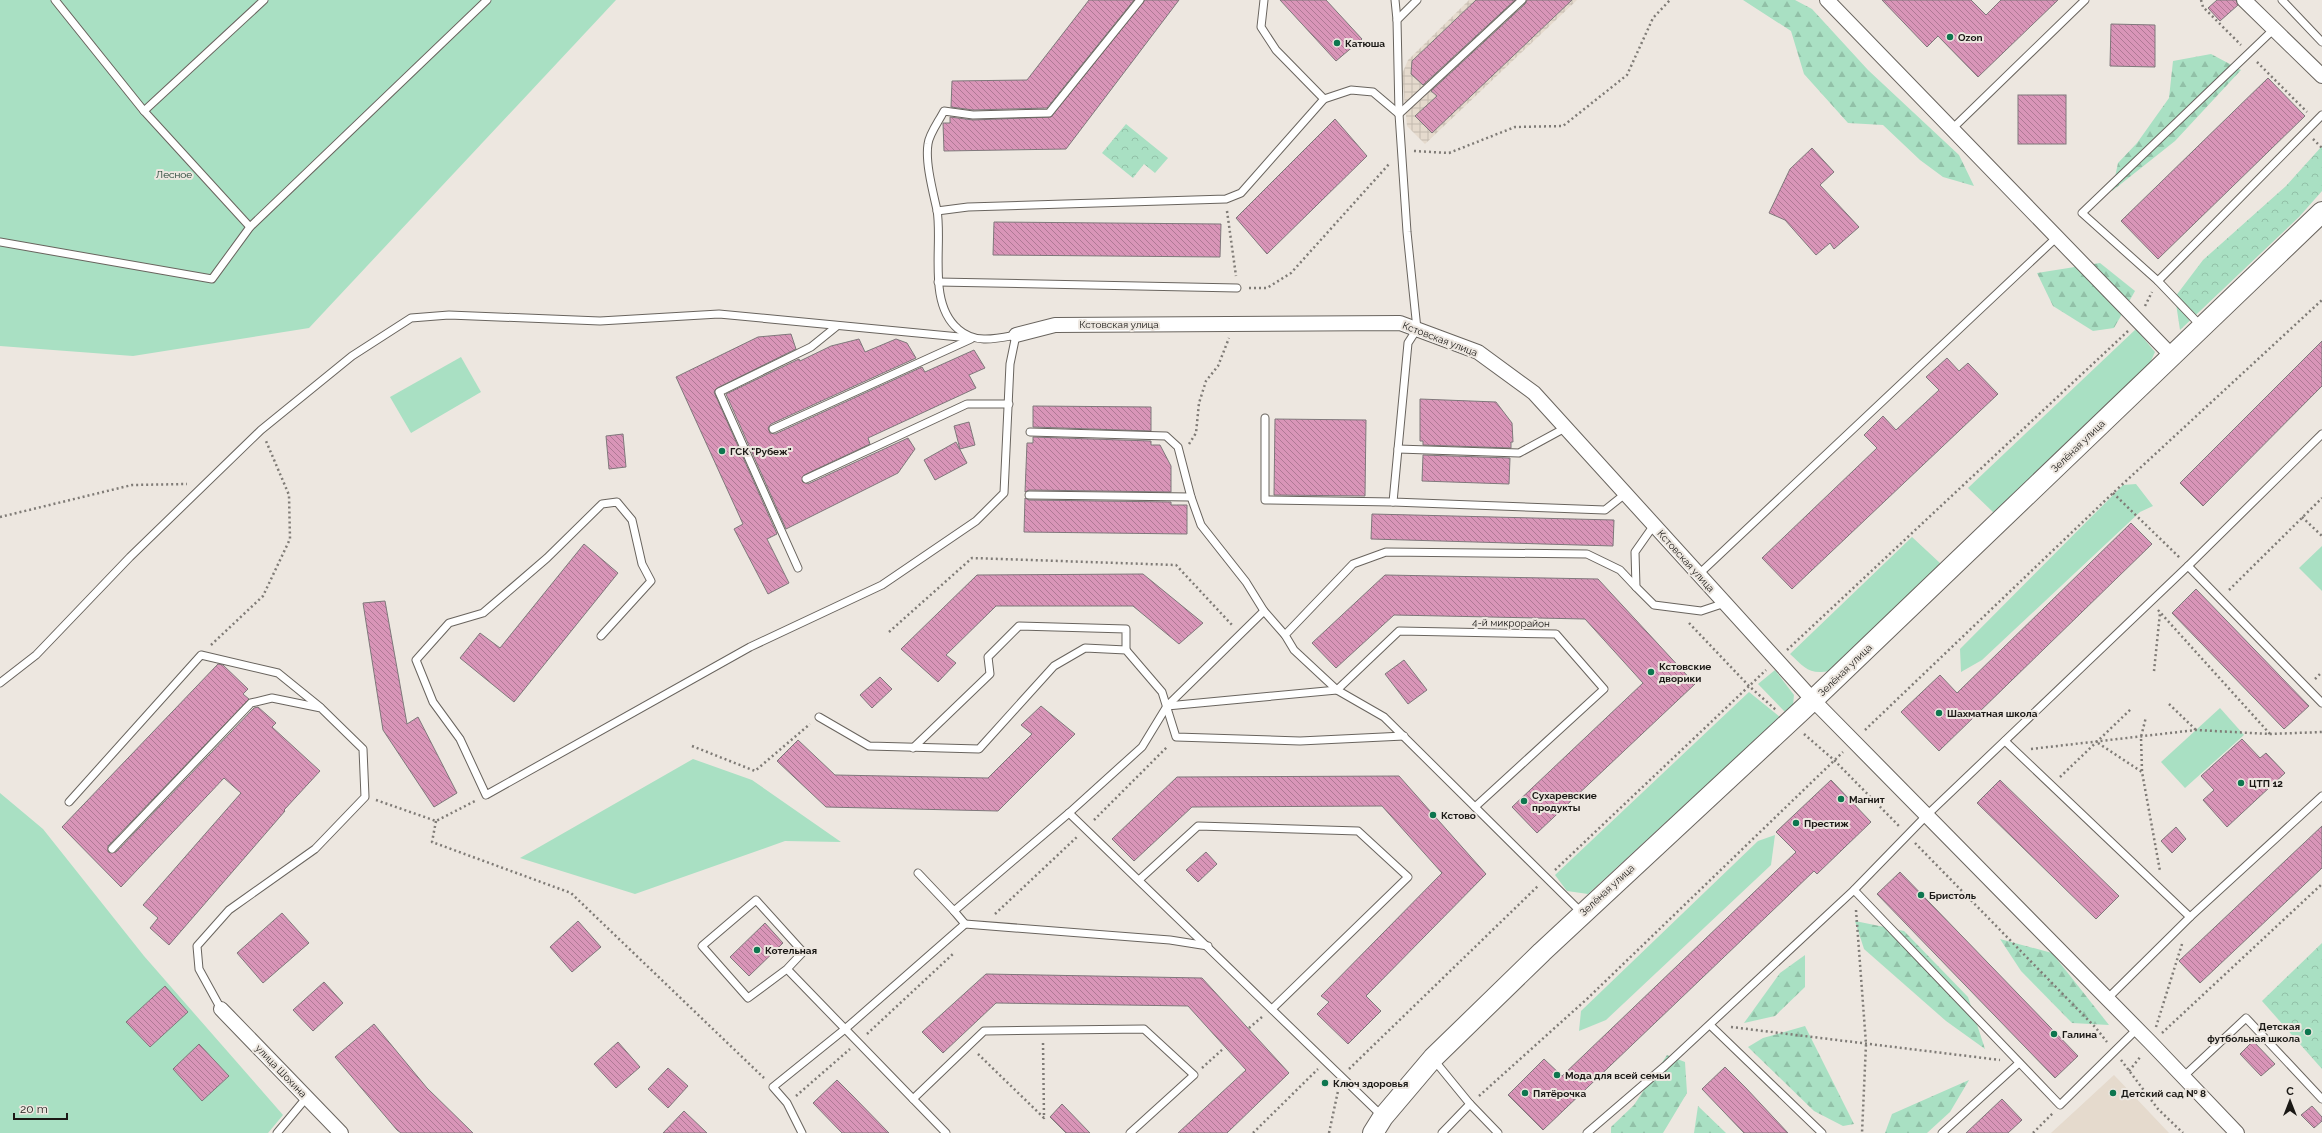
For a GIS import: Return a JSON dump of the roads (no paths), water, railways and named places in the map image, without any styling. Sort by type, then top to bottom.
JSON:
[{"type":"main road","name":"Зелёная улица","points":[[1378,1125],[1433,1058],[1582,913],[1814,700],[2322,212]]},
{"type":"street","points":[[2244,0],[2322,76]]},
{"type":"street","points":[[1830,1],[2172,356]]},
{"type":"street","name":"Кстовская улица","points":[[1016,335],[1056,325],[1400,323],[1478,352],[1534,393],[1814,700],[2137,1028],[2237,1133]]},
{"type":"street","name":"улица Шохина","points":[[221,1009],[307,1096],[341,1133]]},
{"type":"lane","points":[[55,0],[144,111],[250,227]]},
{"type":"lane","points":[[144,111],[264,0]]},
{"type":"lane","points":[[0,242],[212,279],[250,227],[486,0]]},
{"type":"lane","points":[[972,338],[958,329],[945,314],[938,282],[937,211],[932,194],[928,144],[944,111],[973,115],[1049,113],[1140,0]]},
{"type":"lane","points":[[1264,0],[1261,27],[1276,50],[1324,99]]},
{"type":"lane","points":[[1393,502],[1408,343],[1417,329],[1407,232],[1401,151],[1397,20],[1395,0]]},
{"type":"lane","points":[[1397,20],[1417,0]]},
{"type":"lane","points":[[1399,114],[1522,0]]},
{"type":"lane","points":[[1952,129],[2085,0]]},
{"type":"lane","points":[[2282,0],[2322,42]]},
{"type":"lane","points":[[2202,327],[2158,281],[2082,213],[2274,29]]},
{"type":"lane","points":[[937,211],[968,207],[1226,199],[1241,193],[1324,99],[1351,90],[1373,92],[1399,114]]},
{"type":"lane","points":[[2158,281],[2322,115]]},
{"type":"lane","points":[[1699,574],[2057,237]]},
{"type":"lane","points":[[938,282],[1237,288]]},
{"type":"lane","points":[[0,683],[36,655],[130,556],[261,430],[352,356],[411,318],[449,315],[600,320],[719,314],[990,340],[1016,335],[1010,364],[1004,493],[976,521],[882,585],[750,647],[486,796],[460,739],[433,702],[416,660],[449,623],[483,613],[547,558],[602,504],[617,502],[632,520],[642,564],[651,581],[601,636]]},
{"type":"lane","points":[[798,568],[719,392],[811,347],[837,326]]},
{"type":"lane","points":[[773,429],[972,338]]},
{"type":"lane","points":[[806,479],[966,404],[1009,404]]},
{"type":"lane","points":[[1265,418],[1265,500],[1393,502],[1605,510],[1625,494]]},
{"type":"lane","points":[[1398,449],[1518,453],[1565,428]]},
{"type":"lane","points":[[1030,432],[1166,436],[1178,447],[1191,497],[1201,524],[1246,582],[1264,611],[1285,635],[1294,650],[1337,690],[1384,717],[1582,913]]},
{"type":"lane","points":[[1587,1133],[1710,1025],[1854,890],[1927,815],[2188,566],[2322,434]]},
{"type":"lane","points":[[1029,495],[1191,497]]},
{"type":"lane","points":[[1636,587],[1635,552],[1654,524]]},
{"type":"lane","points":[[1285,635],[1353,564],[1386,552],[1587,554],[1620,570],[1654,605],[1701,610],[1725,603]]},
{"type":"lane","points":[[2188,566],[2322,703]]},
{"type":"lane","points":[[954,911],[1069,813],[1142,747],[1167,706],[1264,611]]},
{"type":"lane","points":[[913,748],[990,674],[988,658],[1019,626],[1126,629],[1126,650],[1162,692],[1176,737],[1300,741],[1404,736]]},
{"type":"lane","name":"4-й микрорайон","points":[[1337,690],[1399,631],[1556,634],[1604,690],[1475,807]]},
{"type":"lane","points":[[818,716],[869,746],[979,749],[1054,666],[1085,648],[1126,650]]},
{"type":"lane","points":[[69,802],[201,655],[278,673],[321,708],[362,749],[365,797],[315,849],[229,910],[197,946],[199,969],[221,1009]]},
{"type":"lane","points":[[1167,706],[1337,690]]},
{"type":"lane","points":[[112,849],[251,703],[272,698],[321,708]]},
{"type":"lane","points":[[2005,741],[2190,917]]},
{"type":"lane","points":[[2108,999],[2190,917],[2322,796]]},
{"type":"lane","points":[[1069,813],[1209,946],[1341,1078],[1378,1125]]},
{"type":"lane","points":[[1139,880],[1198,826],[1358,831],[1408,877],[1272,1009]]},
{"type":"lane","points":[[918,873],[965,924],[1170,940],[1209,946]]},
{"type":"lane","points":[[1854,890],[2060,1106],[2137,1028]]},
{"type":"lane","points":[[756,900],[803,952],[787,969],[748,998],[702,946],[756,900]]},
{"type":"lane","points":[[802,1133],[787,1103],[773,1087],[845,1029],[965,924]]},
{"type":"lane","points":[[787,969],[946,1133]]},
{"type":"lane","points":[[2183,1077],[2246,1018],[2322,1100]]},
{"type":"lane","points":[[1710,1025],[1822,1133]]},
{"type":"lane","points":[[913,1099],[984,1032],[1144,1028],[1194,1075],[1130,1133]]},
{"type":"lane","points":[[1433,1058],[1470,1104],[1498,1133]]},
{"type":"lane","points":[[1942,1133],[2019,1063]]},
{"type":"lane","points":[[277,1133],[307,1096]]},
{"type":"lane","points":[[1442,1133],[1470,1104]]},
{"type":"place","name":"Ozon","points":[[1950,37]]},
{"type":"place","name":"Катюша","points":[[1337,43]]},
{"type":"place","name":"ГСК \"Рубеж\"","points":[[722,451]]},
{"type":"place","name":"Кстовские дворики","points":[[1651,672]]},
{"type":"place","name":"Шахматная школа","points":[[1939,713]]},
{"type":"place","name":"ЦТП 12","points":[[2241,783]]},
{"type":"place","name":"Магнит","points":[[1841,799]]},
{"type":"place","name":"Сухаревские продукты","points":[[1524,801]]},
{"type":"place","name":"Кстово","points":[[1433,815]]},
{"type":"place","name":"Престиж","points":[[1796,823]]},
{"type":"place","name":"Бристоль","points":[[1921,895]]},
{"type":"place","name":"Котельная","points":[[757,950]]},
{"type":"place","name":"Детская футбольная школа","points":[[2308,1032]]},
{"type":"place","name":"Галина","points":[[2054,1034]]},
{"type":"place","name":"Мода для всей семьи","points":[[1557,1075]]},
{"type":"place","name":"Ключ здоровья","points":[[1325,1083]]},
{"type":"place","name":"Пятёрочка","points":[[1525,1093]]},
{"type":"place","name":"Детский сад № 8","points":[[2113,1093]]},
{"type":"park label","name":"Лесное","points":[[174,174]]}]
